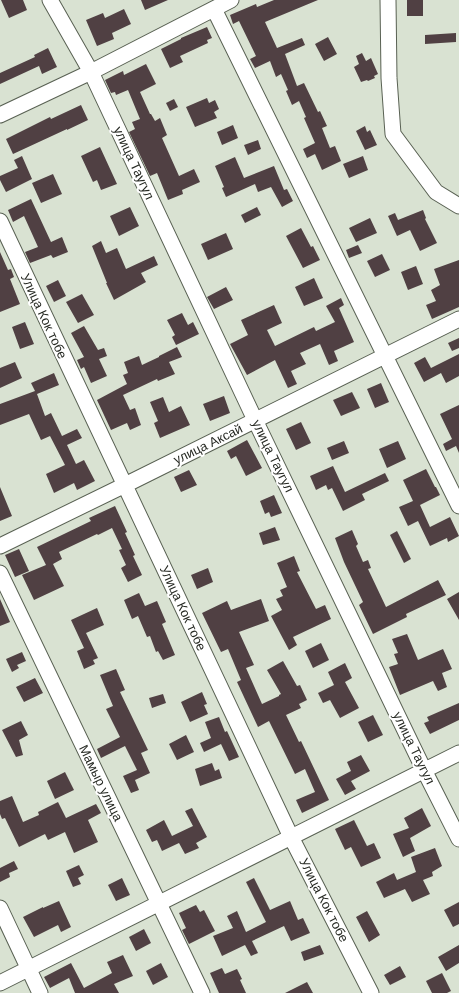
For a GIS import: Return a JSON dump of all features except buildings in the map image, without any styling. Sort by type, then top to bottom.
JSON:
[{"type":"street","name":"улица Таугул","points":[[50,0],[91,72],[255,420],[424,770],[459,839]]},
{"type":"street","points":[[0,115],[91,72],[232,0]]},
{"type":"street","points":[[388,0],[389,78],[393,134],[436,192],[459,206]]},
{"type":"street","points":[[214,9],[459,506]]},
{"type":"street","name":"Улица Кок тобе","points":[[0,222],[291,836],[371,993]]},
{"type":"street","name":"улица Аксай","points":[[0,546],[459,319]]},
{"type":"street","name":"Мамыр улица","points":[[0,574],[202,993]]},
{"type":"street","points":[[0,983],[459,753]]},
{"type":"street","points":[[0,908],[40,993]]}]
